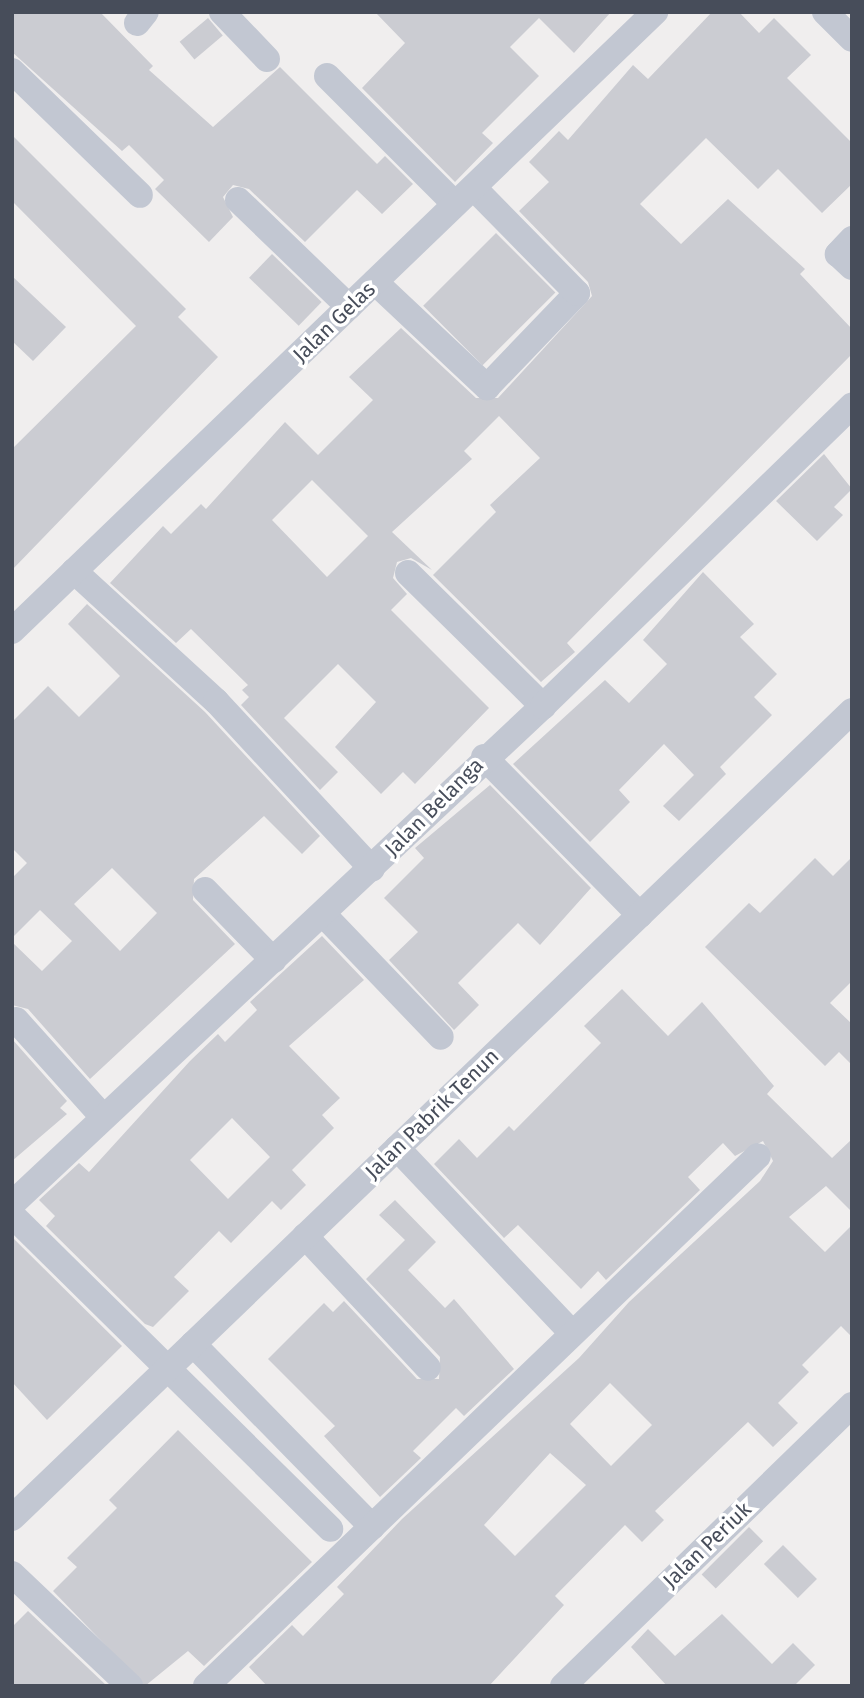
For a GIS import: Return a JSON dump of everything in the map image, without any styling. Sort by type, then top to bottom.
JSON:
[{"type":"street","points":[[222,12],[267,59]]},
{"type":"street","name":"Jalan Gelas","points":[[12,631],[654,12]]},
{"type":"street","points":[[825,12],[852,38]]},
{"type":"street","points":[[12,71],[140,195]]},
{"type":"street","points":[[327,76],[577,293],[487,387],[375,282]]},
{"type":"street","points":[[237,200],[349,307]]},
{"type":"street","points":[[852,239],[838,254],[852,267]]},
{"type":"street","name":"Jalan Belanga","points":[[12,1204],[102,1116],[372,869],[484,757],[543,706],[852,405]]},
{"type":"street","points":[[74,571],[216,701],[372,869]]},
{"type":"street","points":[[408,573],[543,706]]},
{"type":"street","name":"Jalan Pabrik Tenun","points":[[12,1518],[852,711]]},
{"type":"street","points":[[484,757],[640,915]]},
{"type":"street","points":[[205,890],[273,960]]},
{"type":"street","points":[[323,914],[441,1037]]},
{"type":"street","points":[[16,1020],[102,1116]]},
{"type":"street","points":[[397,1148],[572,1333]]},
{"type":"street","points":[[206,1686],[758,1156]]},
{"type":"street","points":[[12,1215],[169,1367],[330,1530]]},
{"type":"street","points":[[305,1236],[428,1368]]},
{"type":"street","points":[[193,1344],[372,1527]]},
{"type":"street","name":"Jalan Periuk","points":[[563,1686],[849,1414]]},
{"type":"street","points":[[12,1574],[130,1686]]},
{"type":"building","points":[[12,12],[100,12],[153,66],[149,70],[213,127],[280,67],[377,164],[385,156],[413,184],[382,214],[357,190],[305,242],[249,189],[233,185],[223,197],[233,217],[209,242],[155,189],[164,180],[129,145],[122,151],[12,52]]},
{"type":"building","points":[[375,12],[611,12],[574,53],[539,18],[510,47],[539,76],[482,133],[493,143],[455,182],[362,88],[405,43]]},
{"type":"building","points":[[712,12],[739,12],[759,33],[774,18],[811,55],[787,78],[852,143],[852,184],[822,213],[778,169],[758,189],[706,138],[640,204],[681,244],[728,199],[805,269],[800,274],[852,329],[852,354],[567,643],[575,652],[541,682],[433,575],[496,512],[490,505],[540,458],[499,416],[464,451],[472,459],[392,532],[432,570],[411,558],[397,562],[393,578],[407,594],[391,610],[489,708],[415,784],[403,772],[381,794],[335,747],[376,702],[338,664],[284,718],[338,772],[320,790],[241,705],[249,697],[242,690],[248,685],[191,629],[176,643],[110,583],[163,526],[171,534],[201,504],[206,509],[285,422],[318,455],[373,400],[349,377],[401,328],[476,398],[498,398],[592,296],[588,282],[519,211],[549,182],[529,162],[559,131],[568,140],[633,65],[648,79]],"holes":[[[312,480],[368,536],[327,577],[272,520]]]},
{"type":"building","points":[[208,18],[223,36],[194,59],[180,42]]},
{"type":"building","points":[[12,135],[186,309],[178,317],[218,357],[12,570],[12,449],[136,326],[12,201]]},
{"type":"building","points":[[496,233],[555,292],[483,365],[423,306]]},
{"type":"building","points":[[272,254],[322,302],[299,326],[249,278]]},
{"type":"building","points":[[12,276],[66,327],[33,361],[12,341]]},
{"type":"building","points":[[824,454],[852,489],[834,507],[843,515],[817,541],[776,501]]},
{"type":"building","points":[[703,572],[754,624],[740,637],[777,674],[754,697],[772,715],[720,767],[726,774],[679,821],[663,806],[694,775],[664,744],[619,790],[630,802],[590,842],[513,764],[605,680],[629,703],[667,664],[643,640]]},
{"type":"building","points":[[87,604],[205,712],[320,836],[302,854],[264,816],[194,879],[193,900],[235,944],[90,1079],[28,1009],[12,1005],[12,942],[42,971],[72,941],[40,910],[12,938],[12,878],[27,863],[12,848],[12,722],[48,686],[79,717],[120,676],[68,624]],"holes":[[[112,868],[157,913],[120,951],[74,904]]]},
{"type":"building","points":[[490,785],[591,888],[540,945],[518,923],[458,983],[479,1005],[454,1030],[389,960],[418,932],[384,898],[424,858],[415,848]]},
{"type":"building","points":[[852,857],[852,981],[830,1003],[852,1024],[852,1065],[839,1052],[825,1066],[705,947],[749,903],[760,913],[815,858],[833,876]]},
{"type":"building","points":[[322,936],[364,980],[289,1046],[340,1098],[322,1115],[334,1128],[292,1170],[306,1185],[281,1210],[272,1201],[231,1243],[219,1231],[174,1277],[189,1291],[153,1327],[145,1324],[46,1226],[55,1216],[39,1200],[79,1163],[89,1172],[218,1034],[225,1042],[257,1010],[250,1002]],"holes":[[[232,1118],[270,1157],[228,1199],[190,1160]]]},
{"type":"building","points":[[622,989],[668,1036],[702,1002],[774,1086],[767,1094],[832,1158],[852,1139],[852,1212],[826,1186],[789,1217],[825,1252],[852,1225],[852,1337],[841,1326],[802,1365],[809,1372],[778,1403],[798,1423],[773,1447],[748,1422],[655,1511],[664,1520],[642,1542],[625,1525],[555,1596],[564,1605],[489,1686],[267,1686],[249,1667],[292,1625],[303,1636],[344,1594],[337,1587],[402,1519],[579,1358],[629,1302],[760,1181],[773,1161],[763,1141],[735,1156],[723,1143],[688,1177],[700,1190],[606,1280],[598,1271],[581,1289],[518,1225],[504,1238],[434,1164],[459,1139],[477,1158],[509,1126],[514,1131],[601,1043],[584,1026]],"holes":[[[610,1383],[652,1425],[611,1466],[570,1424]],[[550,1453],[586,1485],[515,1556],[484,1525]]]},
{"type":"building","points":[[12,1039],[67,1101],[60,1108],[67,1114],[12,1161]]},
{"type":"building","points":[[395,1200],[436,1242],[408,1270],[445,1308],[454,1299],[514,1369],[464,1416],[456,1408],[413,1451],[421,1458],[380,1497],[324,1436],[335,1426],[268,1359],[324,1303],[333,1312],[344,1301],[417,1379],[439,1379],[440,1357],[366,1279],[405,1240],[379,1215]]},
{"type":"building","points":[[12,1237],[122,1346],[47,1420],[12,1382]]},
{"type":"building","points":[[178,1430],[312,1562],[204,1666],[188,1651],[145,1686],[53,1591],[77,1567],[67,1558],[117,1508],[109,1500]]},
{"type":"building","points":[[749,1527],[763,1541],[716,1589],[702,1574]]},
{"type":"building","points":[[783,1545],[817,1579],[798,1598],[764,1564]]},
{"type":"building","points":[[28,1611],[107,1686],[12,1686],[12,1627]]},
{"type":"building","points":[[722,1614],[772,1664],[793,1643],[815,1665],[794,1686],[667,1686],[631,1647],[648,1629],[675,1656]]}]
